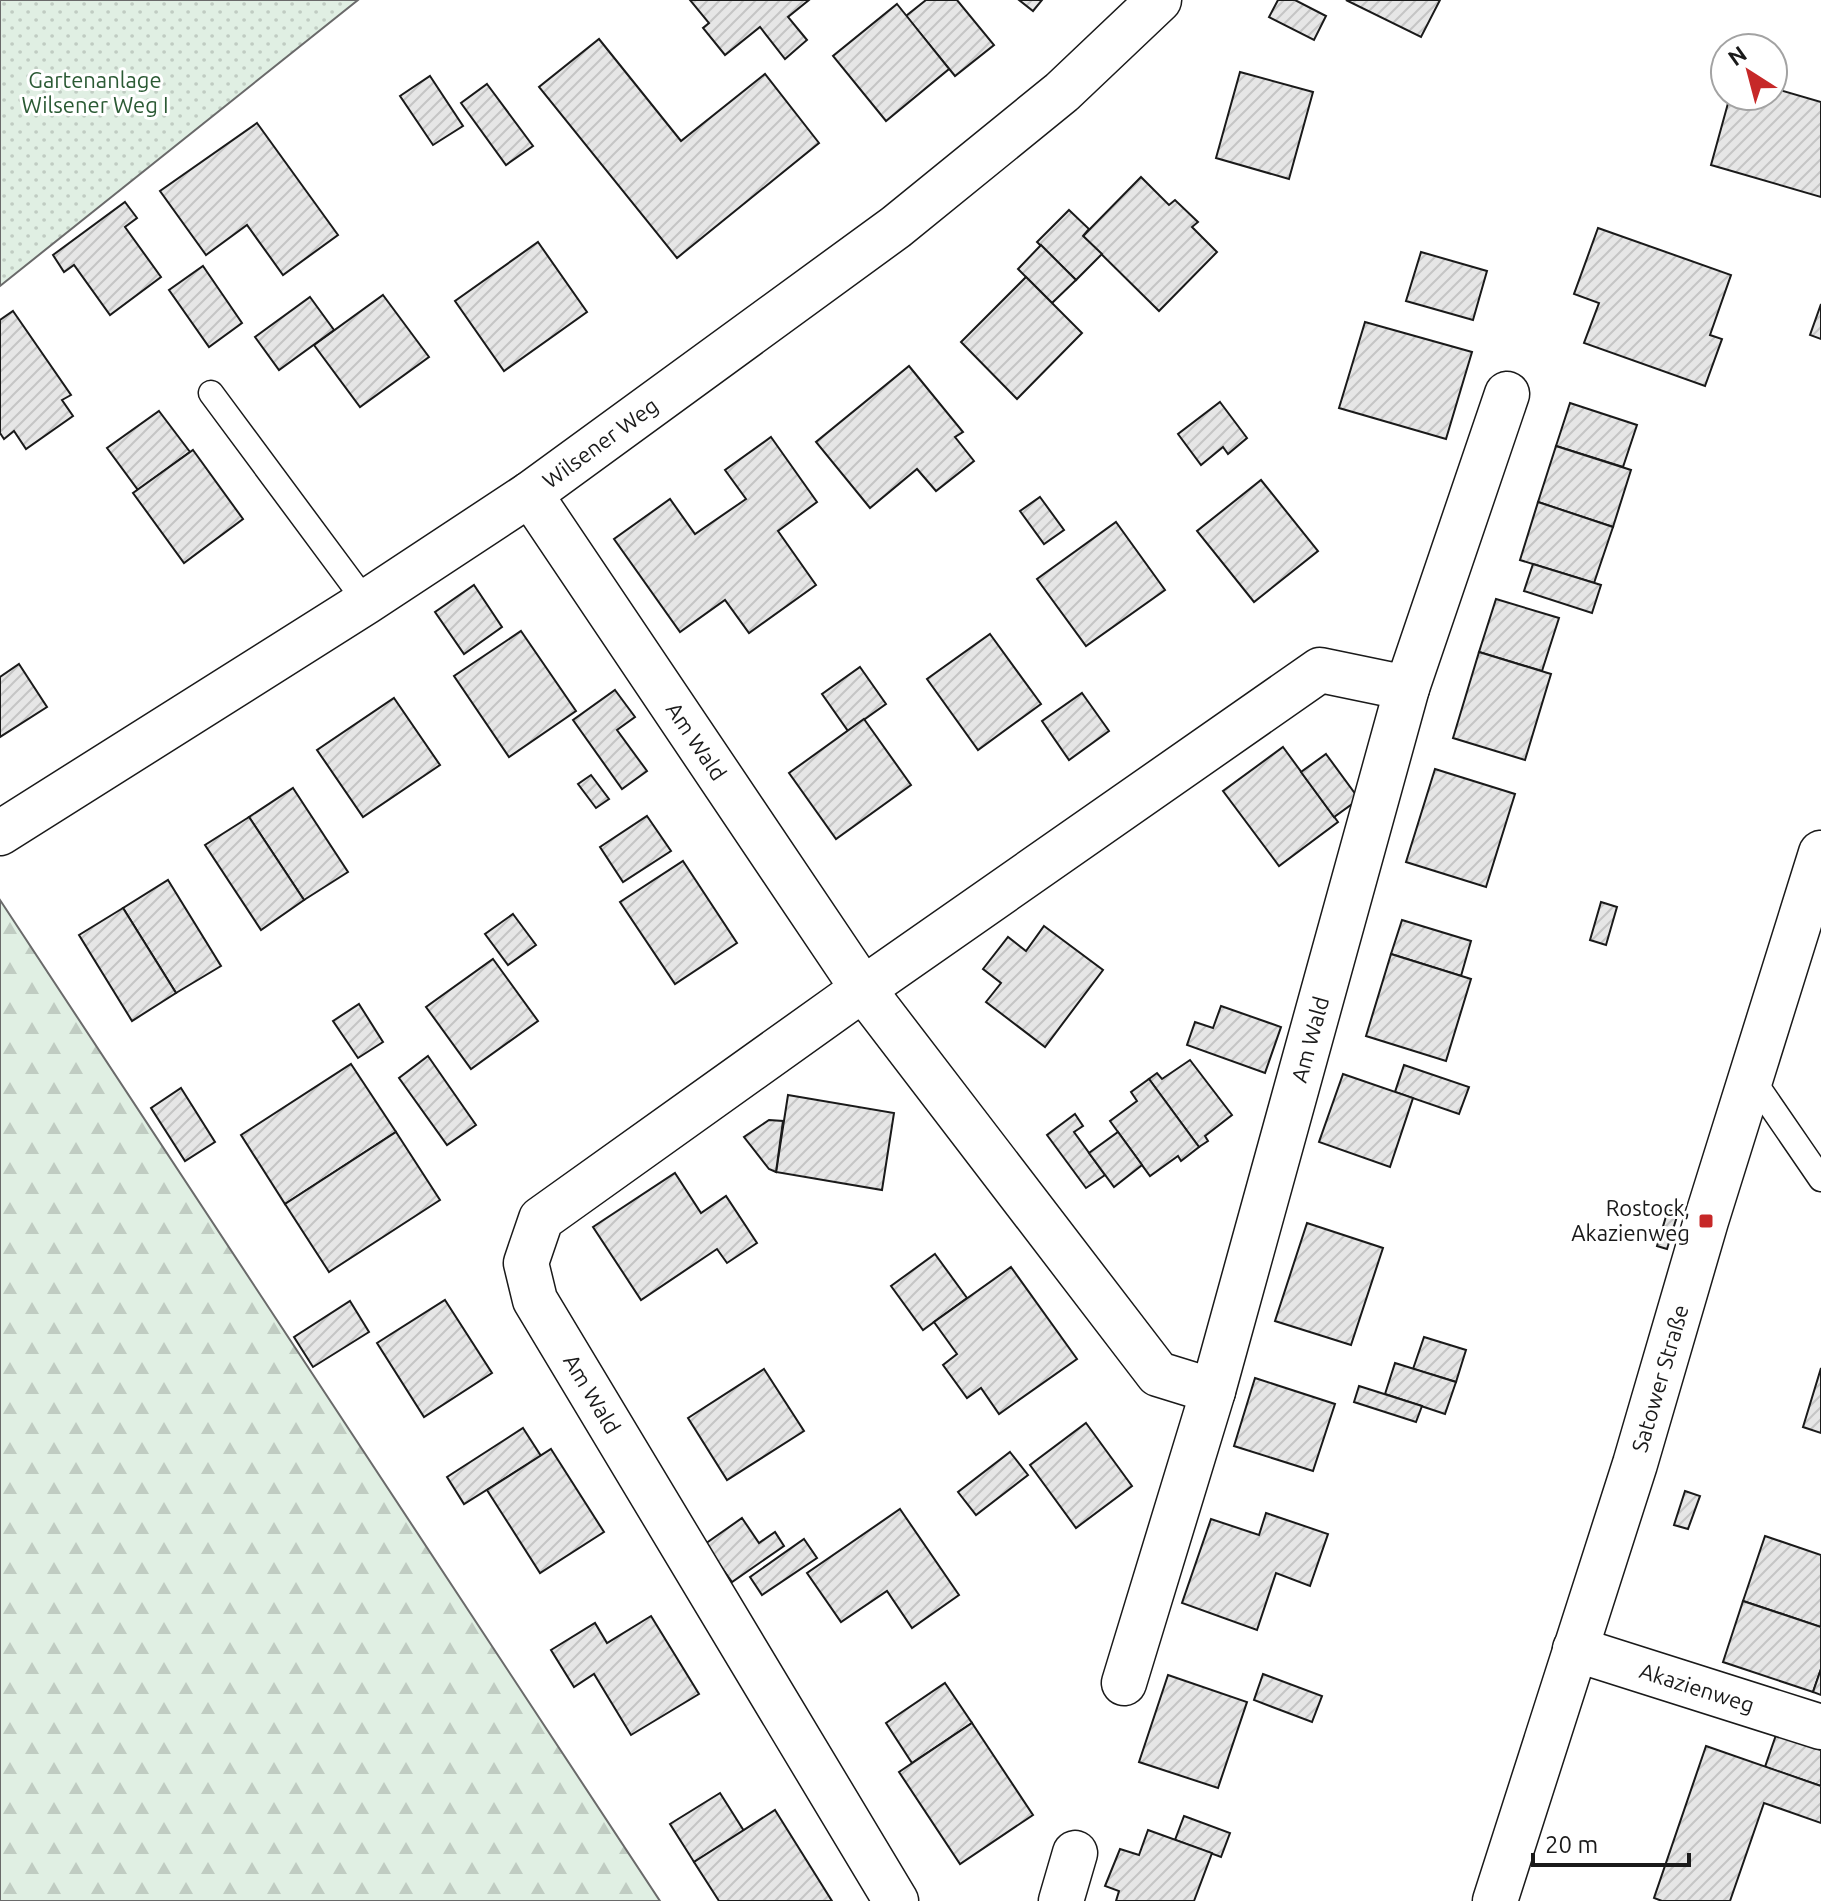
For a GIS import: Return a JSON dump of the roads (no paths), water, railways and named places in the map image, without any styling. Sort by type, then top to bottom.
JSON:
[{"type":"street","name":"Wilsener Weg","points":[[0,833],[366,602],[530,494],[896,227],[1062,92],[1159,0]]},
{"type":"street","name":"Am Wald","points":[[1124,1683],[1213,1391],[1407,688],[1507,394]]},
{"type":"street","name":"Am Wald","points":[[530,494],[863,989],[1158,1374],[1213,1391]]},
{"type":"street","name":"Am Wald","points":[[896,1901],[535,1300],[526,1263],[541,1219],[863,989],[1320,670],[1407,688]]},
{"type":"street","name":"Satower Straße","points":[[1495,1901],[1635,1464],[1821,853]]},
{"type":"street","name":"Akazienweg","points":[[1575,1649],[1821,1727]]},
{"type":"street","points":[[1061,1901],[1075,1853]]},
{"type":"lane","points":[[211,393],[366,602]]},
{"type":"lane","points":[[1751,1077],[1821,1179]]},
{"type":"place","name":"Rostock, Akazienweg","points":[[1706,1221]]},
{"type":"park label","name":"Gartenanlage Wilsener Weg I","points":[[95,92]]}]
